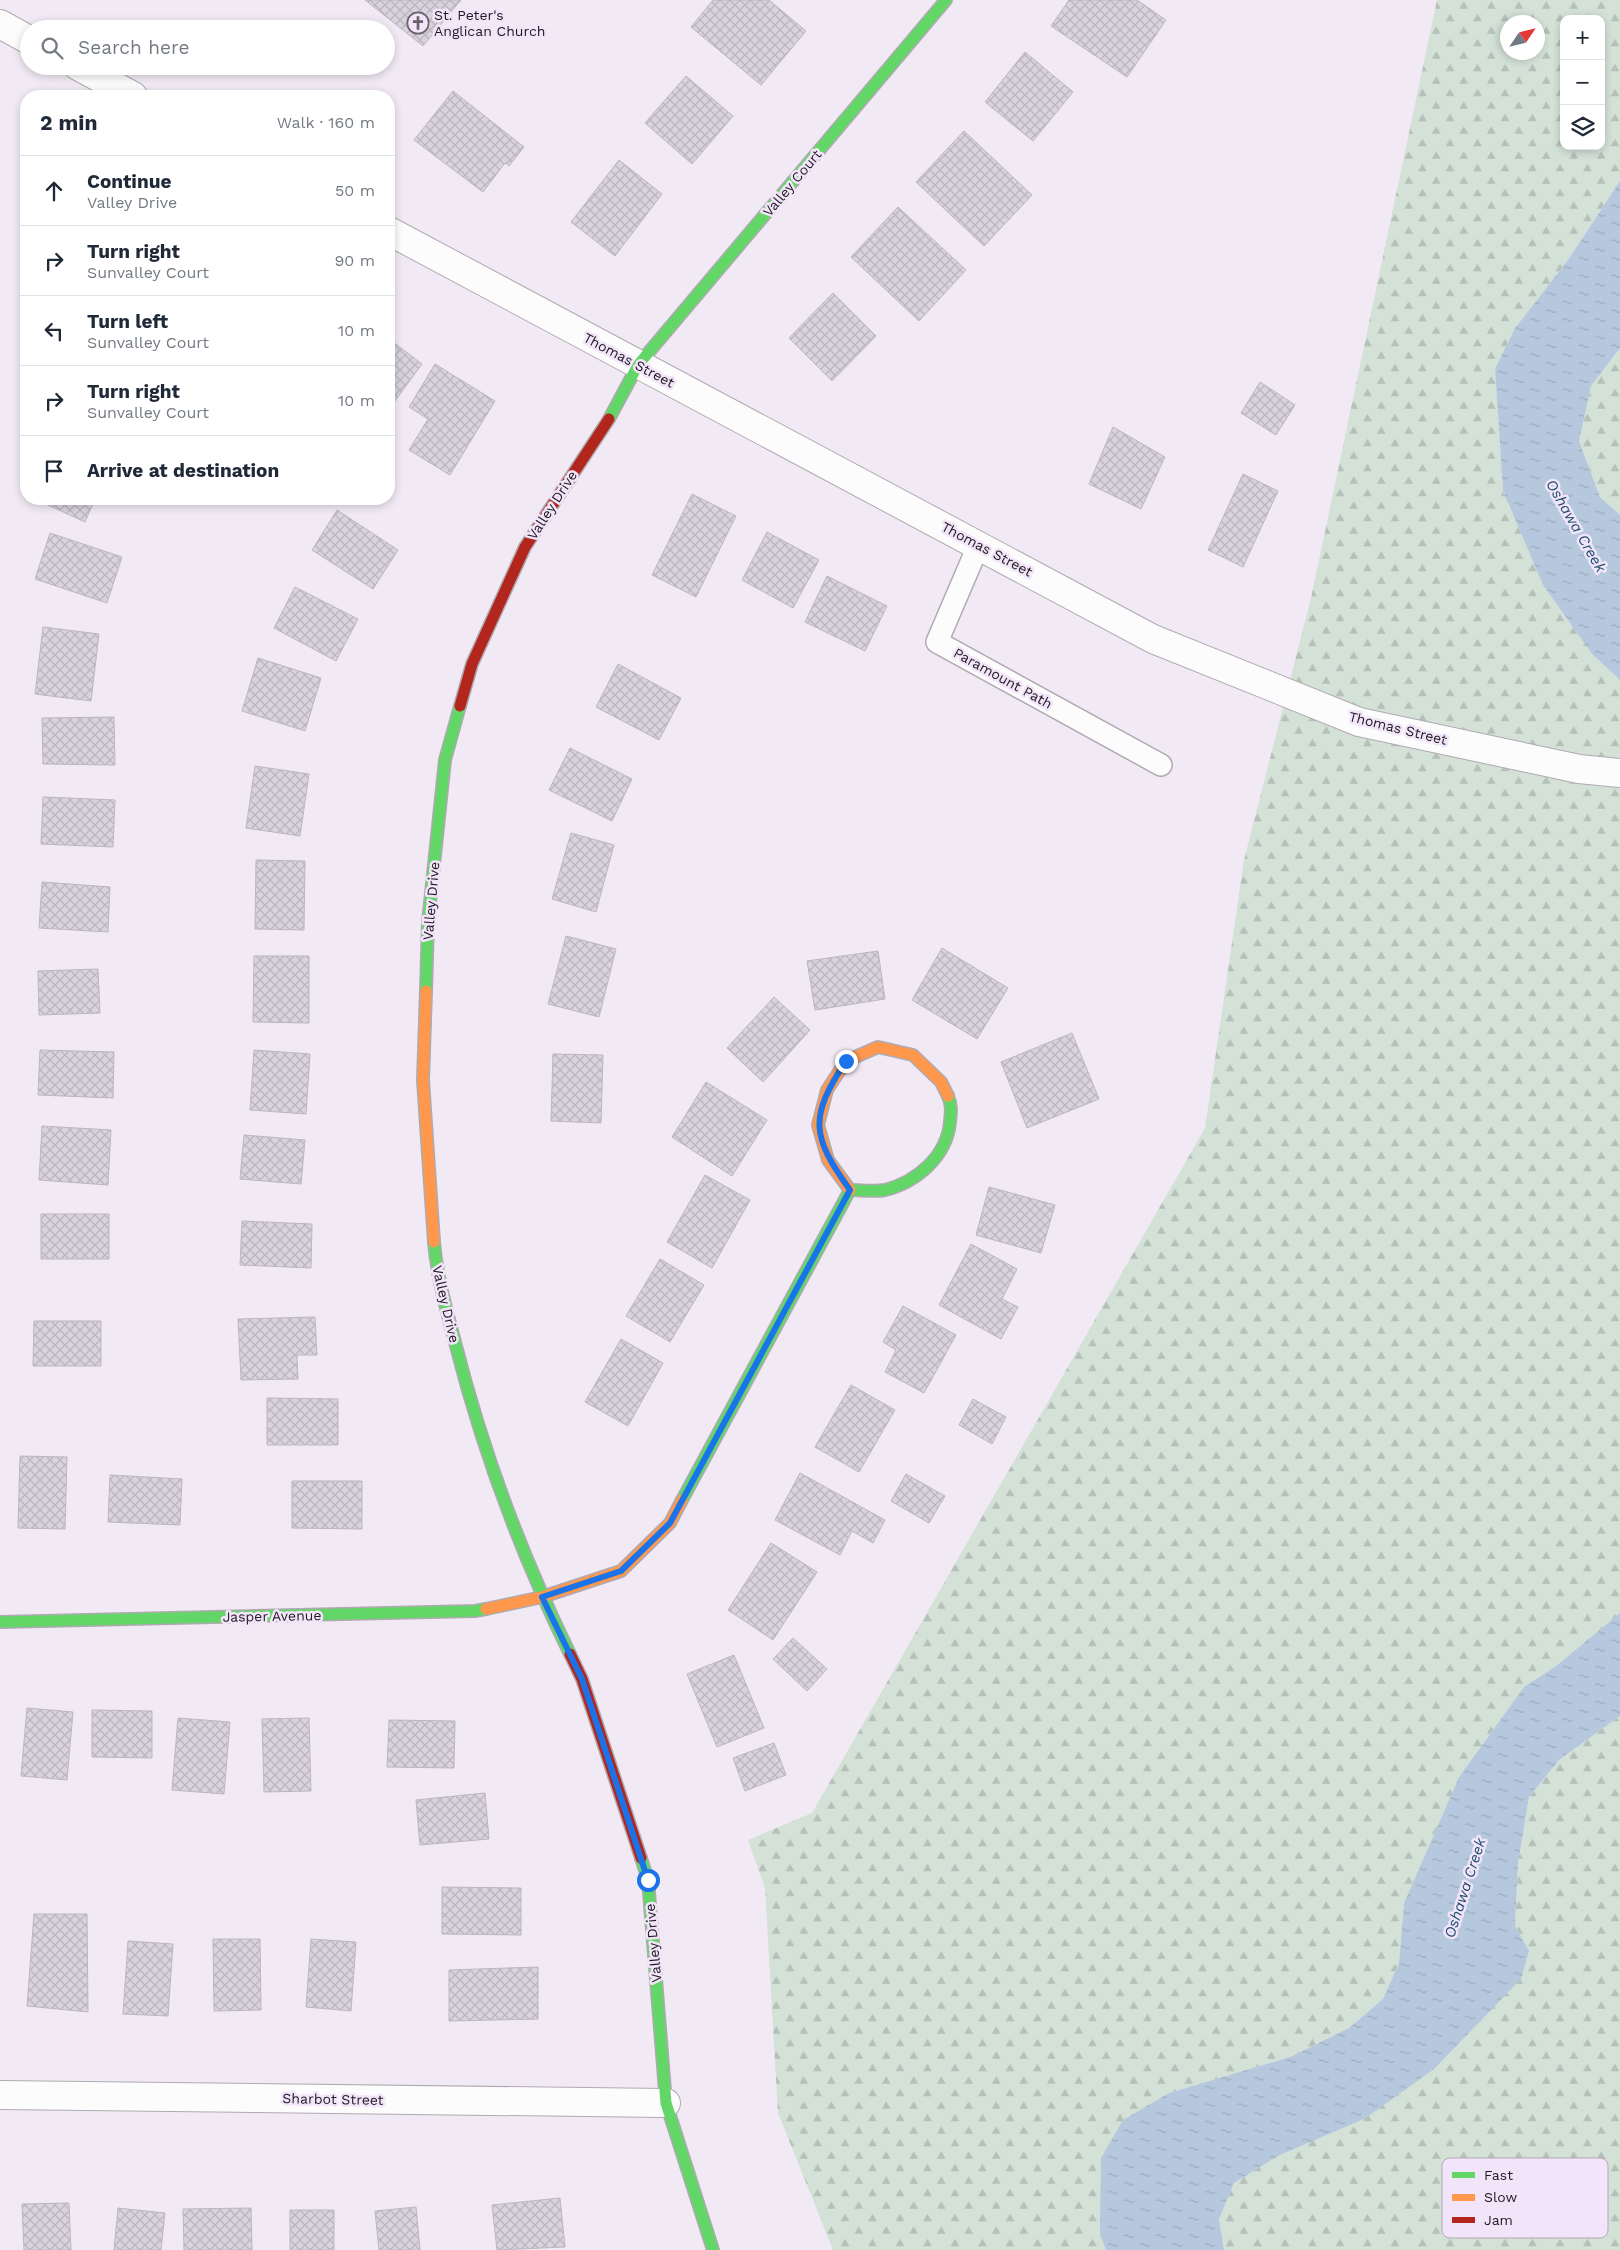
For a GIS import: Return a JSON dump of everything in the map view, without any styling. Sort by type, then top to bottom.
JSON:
[{"type":"street","name":"Valley Court","points":[[638,365],[946,0]]},
{"type":"street","points":[[0,24],[20,35]]},
{"type":"street","points":[[94,75],[122,90]]},
{"type":"street","name":"Thomas Street","points":[[395,234],[1153,638],[1360,722],[1578,769],[1620,773]]},
{"type":"street","name":"Valley Drive","points":[[638,365],[618,407],[525,547],[472,664],[445,760],[428,922],[423,1080],[436,1269],[474,1417],[542,1597],[582,1679],[648,1880],[666,2103],[713,2250]]},
{"type":"street","points":[[878,1048],[913,1055],[941,1082],[952,1105],[949,1136],[937,1158],[914,1177],[884,1190],[850,1190],[828,1160],[818,1125],[827,1090],[846,1061],[878,1048]]},
{"type":"street","name":"Jasper Avenue","points":[[0,1622],[475,1611],[542,1597],[621,1571],[670,1523],[850,1190]]},
{"type":"street","name":"Sharbot Street","points":[[0,2095],[666,2103]]},
{"type":"lane","name":"Paramount Path","points":[[978,544],[937,642],[1161,765]]},
{"type":"green space","points":[[1437,0],[1620,0],[1620,181],[1568,260],[1515,328],[1495,369],[1503,491],[1543,585],[1592,654],[1620,680],[1620,1613],[1556,1666],[1524,1687],[1459,1777],[1404,1903],[1399,1963],[1383,1999],[1349,2028],[1290,2057],[1169,2093],[1100,2235],[1106,2250],[833,2250],[778,2113],[765,1888],[748,1840],[812,1813],[1205,1128],[1244,860],[1311,598]]},
{"type":"green space","points":[[1620,348],[1620,515],[1600,497],[1579,441],[1591,386]]},
{"type":"green space","points":[[1620,1716],[1620,2250],[1224,2250],[1219,2219],[1234,2183],[1280,2155],[1364,2119],[1529,1951],[1515,1926],[1518,1863],[1529,1797],[1559,1760]]},
{"type":"water","name":"Oshawa Creek","points":[[1620,181],[1620,348],[1591,386],[1579,441],[1600,497],[1620,515],[1620,680],[1592,654],[1543,585],[1503,491],[1495,369],[1515,328],[1568,260]]},
{"type":"water","name":"Oshawa Creek","points":[[1620,1613],[1620,1716],[1559,1760],[1529,1797],[1518,1863],[1515,1926],[1529,1951],[1521,1979],[1434,2069],[1364,2119],[1280,2155],[1234,2183],[1219,2219],[1224,2250],[1106,2250],[1100,2235],[1101,2158],[1123,2120],[1169,2093],[1290,2057],[1349,2028],[1383,1999],[1399,1963],[1404,1903],[1459,1777],[1524,1687],[1556,1666]]},
{"type":"building","name":"St. Peter's Anglican Church","points":[[365,0],[461,0],[423,46],[395,24],[395,20],[390,20]]},
{"type":"building","points":[[713,0],[769,0],[806,31],[761,85],[691,27]]},
{"type":"building","points":[[1069,0],[1137,0],[1166,20],[1127,77],[1051,26]]},
{"type":"building","points":[[1025,52],[1073,92],[1033,141],[985,102]]},
{"type":"building","points":[[686,76],[733,116],[692,164],[645,123]]},
{"type":"building","points":[[453,91],[524,147],[509,166],[505,163],[483,192],[414,140]]},
{"type":"building","points":[[964,131],[1032,195],[984,246],[916,182]]},
{"type":"building","points":[[619,160],[662,194],[615,256],[571,222]]},
{"type":"building","points":[[898,207],[966,270],[919,321],[851,257]]},
{"type":"building","points":[[833,293],[876,336],[832,381],[789,338]]},
{"type":"building","points":[[395,344],[422,364],[395,401]]},
{"type":"building","points":[[435,364],[495,401],[450,475],[409,450],[428,419],[409,407]]},
{"type":"building","points":[[1260,382],[1295,405],[1276,435],[1241,413]]},
{"type":"building","points":[[1113,427],[1165,457],[1141,509],[1089,484]]},
{"type":"building","points":[[1243,474],[1278,491],[1243,567],[1208,550]]},
{"type":"building","points":[[692,494],[736,516],[696,597],[652,575]]},
{"type":"building","points":[[48,505],[92,505],[85,522]]},
{"type":"building","points":[[337,510],[398,550],[373,589],[312,550]]},
{"type":"building","points":[[767,532],[819,560],[793,608],[742,580]]},
{"type":"building","points":[[50,533],[122,557],[107,603],[35,579]]},
{"type":"building","points":[[827,576],[887,606],[865,651],[805,622]]},
{"type":"building","points":[[295,587],[358,619],[336,661],[274,628]]},
{"type":"building","points":[[43,627],[99,634],[91,701],[35,694]]},
{"type":"building","points":[[258,658],[321,678],[305,731],[242,711]]},
{"type":"building","points":[[618,664],[681,698],[659,740],[596,707]]},
{"type":"building","points":[[114,717],[115,765],[43,764],[42,718]]},
{"type":"building","points":[[570,748],[632,779],[612,821],[549,790]]},
{"type":"building","points":[[255,766],[309,774],[300,836],[246,828]]},
{"type":"building","points":[[43,797],[115,800],[113,847],[41,844]]},
{"type":"building","points":[[571,833],[614,845],[596,912],[552,899]]},
{"type":"building","points":[[256,860],[305,861],[304,930],[255,929]]},
{"type":"building","points":[[42,882],[110,887],[108,932],[39,928]]},
{"type":"building","points":[[566,936],[616,949],[599,1017],[548,1004]]},
{"type":"building","points":[[942,948],[1008,988],[977,1039],[912,1000]]},
{"type":"building","points":[[878,951],[885,999],[815,1010],[807,961]]},
{"type":"building","points":[[254,956],[309,956],[309,1023],[253,1022]]},
{"type":"building","points":[[98,969],[100,1013],[39,1015],[38,971]]},
{"type":"building","points":[[774,997],[810,1030],[763,1082],[727,1048]]},
{"type":"building","points":[[1072,1033],[1099,1099],[1027,1128],[1001,1062]]},
{"type":"building","points":[[40,1050],[114,1052],[113,1098],[38,1095]]},
{"type":"building","points":[[254,1050],[310,1054],[306,1114],[250,1110]]},
{"type":"building","points":[[553,1054],[603,1055],[601,1123],[551,1121]]},
{"type":"building","points":[[706,1082],[767,1120],[732,1176],[672,1137]]},
{"type":"building","points":[[42,1126],[111,1130],[108,1185],[39,1180]]},
{"type":"building","points":[[244,1135],[305,1140],[301,1184],[240,1179]]},
{"type":"building","points":[[705,1175],[750,1200],[712,1268],[667,1242]]},
{"type":"building","points":[[989,1187],[1055,1205],[1041,1253],[976,1235]]},
{"type":"building","points":[[41,1214],[109,1214],[109,1259],[41,1259]]},
{"type":"building","points":[[242,1221],[312,1224],[311,1268],[240,1265]]},
{"type":"building","points":[[971,1244],[1017,1269],[1002,1299],[1018,1307],[1001,1339],[939,1305]]},
{"type":"building","points":[[660,1259],[704,1285],[670,1342],[626,1316]]},
{"type":"building","points":[[903,1306],[956,1335],[924,1393],[885,1372],[896,1350],[883,1342]]},
{"type":"building","points":[[315,1317],[317,1355],[297,1355],[298,1379],[241,1380],[238,1319]]},
{"type":"building","points":[[34,1321],[101,1321],[101,1366],[33,1366]]},
{"type":"building","points":[[621,1339],[663,1363],[628,1426],[585,1402]]},
{"type":"building","points":[[851,1385],[895,1410],[859,1472],[815,1447]]},
{"type":"building","points":[[267,1398],[338,1399],[338,1445],[267,1445]]},
{"type":"building","points":[[973,1399],[1006,1417],[992,1444],[959,1425]]},
{"type":"building","points":[[20,1456],[67,1457],[65,1529],[18,1528]]},
{"type":"building","points":[[800,1473],[885,1520],[873,1543],[852,1531],[840,1555],[775,1520]]},
{"type":"building","points":[[906,1474],[945,1496],[929,1523],[891,1501]]},
{"type":"building","points":[[110,1475],[182,1479],[180,1525],[108,1522]]},
{"type":"building","points":[[292,1481],[362,1481],[362,1529],[292,1528]]},
{"type":"building","points":[[771,1543],[817,1572],[773,1640],[728,1610]]},
{"type":"building","points":[[793,1638],[827,1669],[807,1691],[773,1659]]},
{"type":"building","points":[[734,1655],[764,1728],[717,1747],[687,1674]]},
{"type":"building","points":[[27,1708],[73,1712],[67,1780],[21,1776]]},
{"type":"building","points":[[92,1710],[152,1711],[152,1758],[92,1757]]},
{"type":"building","points":[[178,1718],[230,1722],[224,1794],[172,1790]]},
{"type":"building","points":[[309,1718],[311,1791],[264,1792],[262,1719]]},
{"type":"building","points":[[389,1720],[455,1721],[454,1768],[387,1767]]},
{"type":"building","points":[[774,1743],[786,1775],[745,1791],[733,1758]]},
{"type":"building","points":[[485,1793],[489,1839],[420,1845],[416,1800]]},
{"type":"building","points":[[442,1887],[521,1888],[521,1935],[442,1934]]},
{"type":"building","points":[[34,1914],[87,1914],[88,2012],[27,2006]]},
{"type":"building","points":[[213,1939],[260,1939],[261,2010],[214,2011]]},
{"type":"building","points":[[311,1939],[356,1942],[351,2011],[306,2007]]},
{"type":"building","points":[[128,1941],[173,1944],[168,2016],[123,2014]]},
{"type":"building","points":[[538,1967],[538,2019],[449,2021],[449,1970]]},
{"type":"building","points":[[560,2198],[565,2247],[497,2250],[492,2205]]},
{"type":"building","points":[[69,2203],[71,2250],[24,2250],[22,2204]]},
{"type":"building","points":[[416,2207],[420,2250],[379,2250],[375,2211]]},
{"type":"building","points":[[118,2208],[165,2213],[161,2250],[114,2250]]},
{"type":"building","points":[[251,2208],[252,2250],[184,2250],[183,2209]]},
{"type":"building","points":[[290,2210],[334,2210],[334,2250],[290,2250]]},
{"type":"traffic: fast","points":[[609,419],[638,365],[946,0]]},
{"type":"traffic: fast","points":[[426,991],[428,922],[445,760],[460,706]]},
{"type":"traffic: fast","points":[[682,1500],[850,1190],[885,1190],[908,1181],[928,1166],[937,1156],[948,1134],[951,1112],[948,1096]]},
{"type":"traffic: fast","points":[[434,1242],[437,1269],[446,1307],[478,1425],[520,1541],[570,1654]]},
{"type":"traffic: fast","points":[[0,1622],[475,1611],[486,1609]]},
{"type":"traffic: fast","points":[[641,1858],[648,1880],[666,2103],[713,2250]]},
{"type":"traffic: slow","points":[[426,991],[423,1080],[434,1242]]},
{"type":"traffic: slow","points":[[850,1190],[828,1160],[818,1125],[827,1090],[846,1061],[878,1047],[913,1055],[941,1082],[948,1096]]},
{"type":"traffic: slow","points":[[486,1609],[542,1597],[621,1571],[670,1523],[682,1500]]},
{"type":"traffic: jam","points":[[460,706],[472,664],[525,547],[609,419]]},
{"type":"traffic: jam","points":[[570,1654],[582,1679],[641,1858]]},
{"type":"place","name":"St. Peter's Anglican Church","points":[[418,23]]},
{"type":"route","points":[[648,1880],[582,1679],[542,1597],[621,1571],[670,1523],[850,1190],[828,1160],[818,1125],[827,1090],[846,1061]]}]
